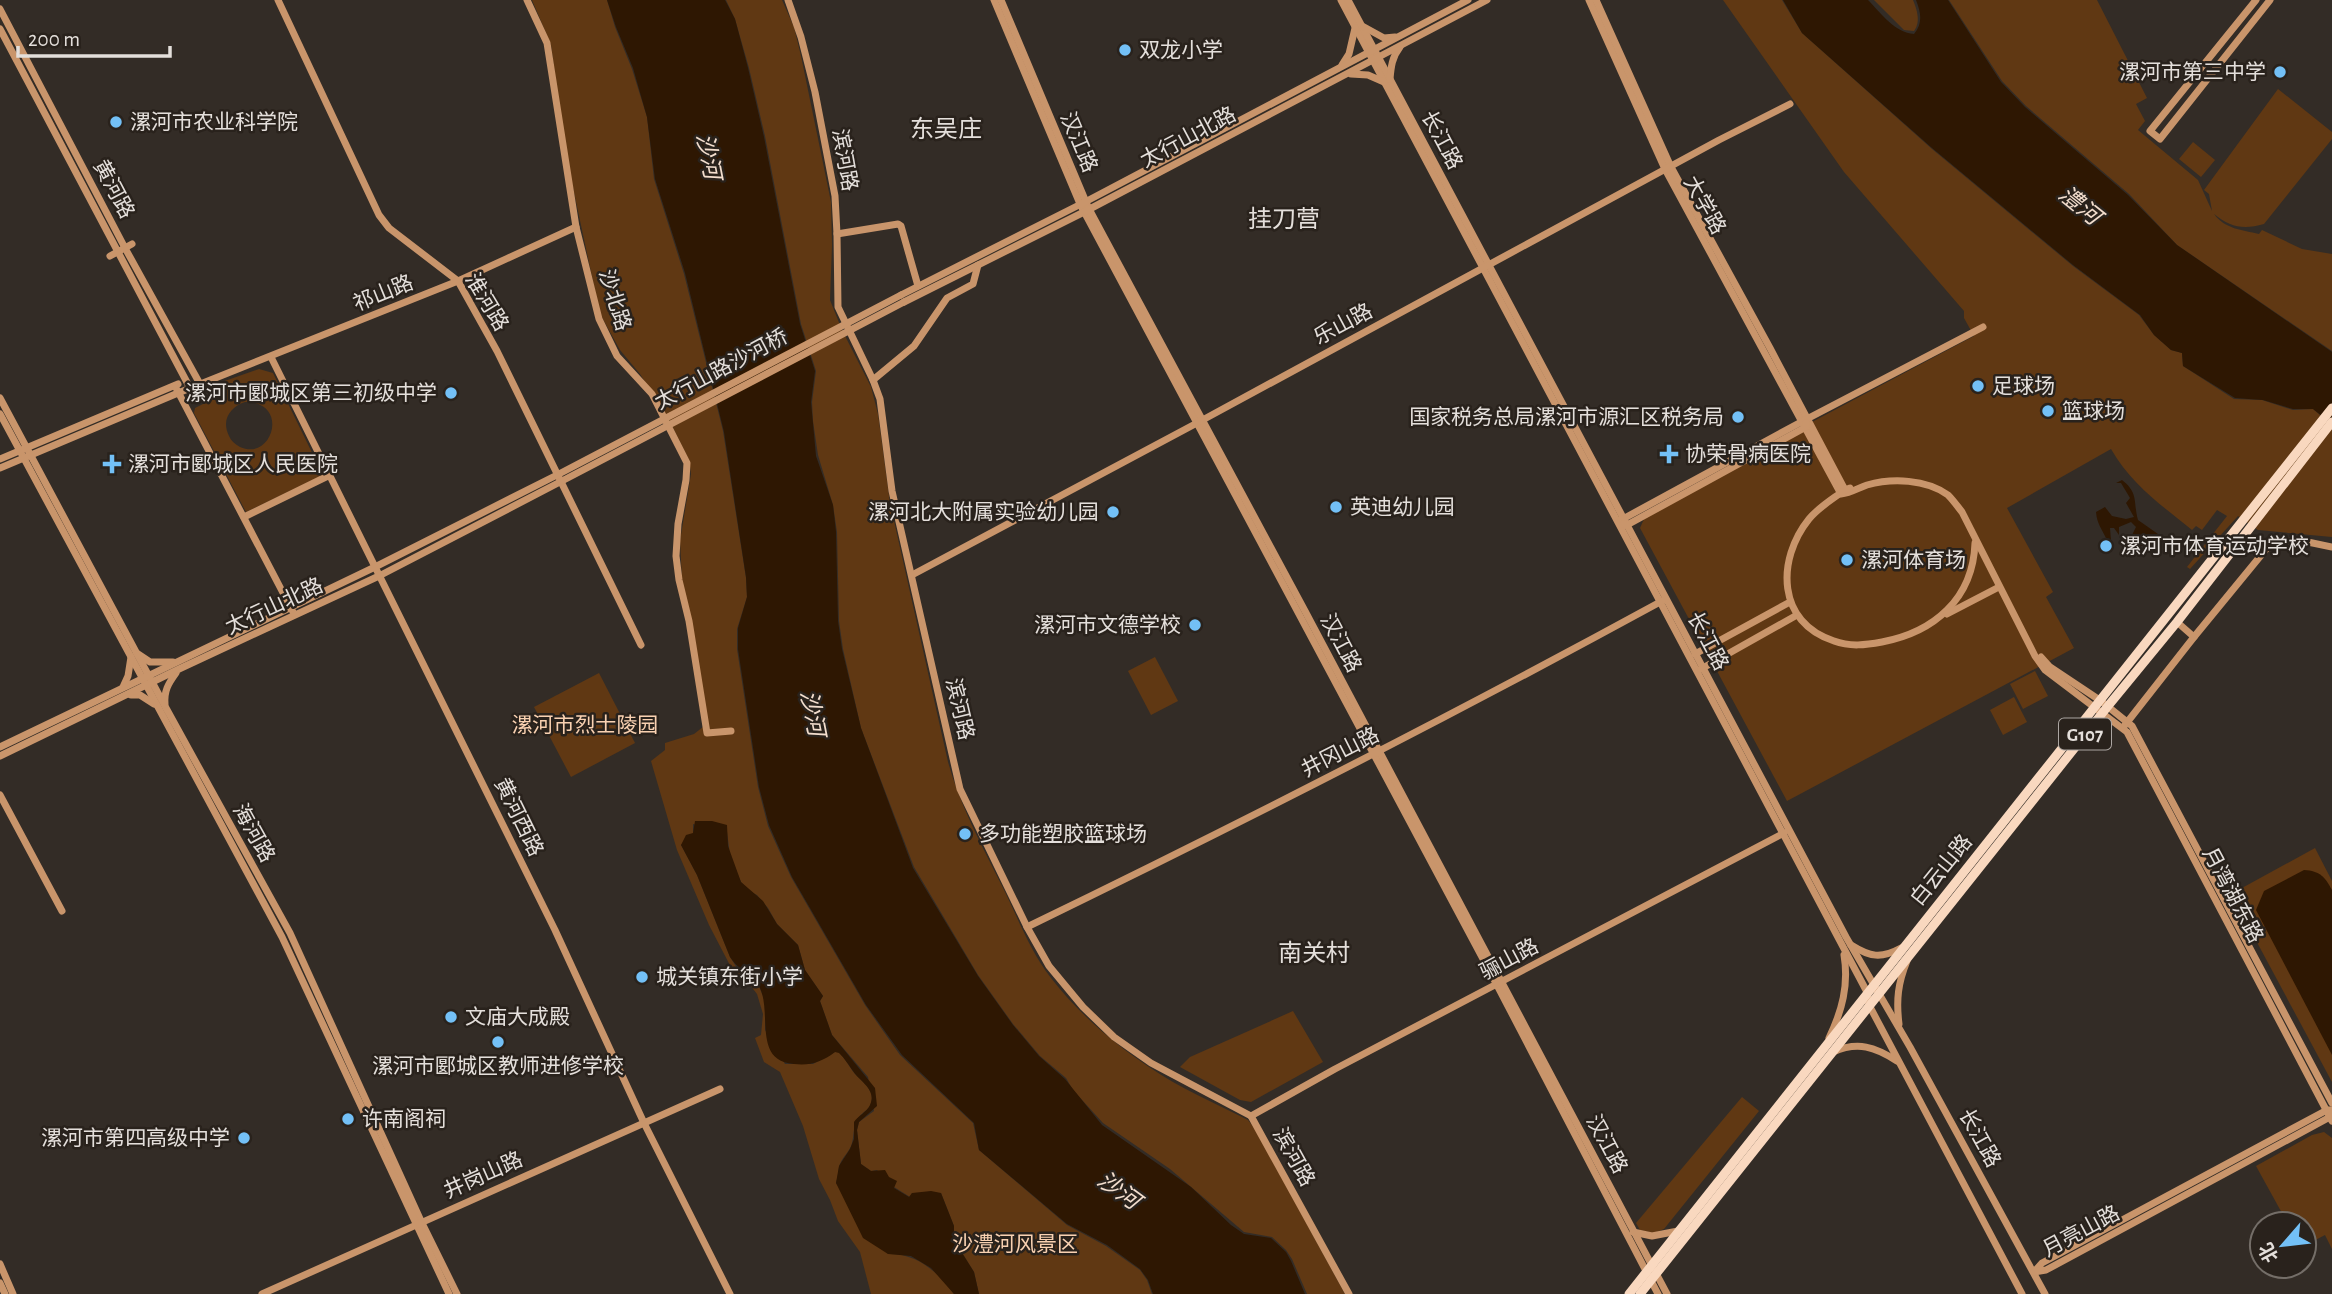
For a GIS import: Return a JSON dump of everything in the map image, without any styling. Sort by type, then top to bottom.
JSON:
[{"type":"highway","name":"G107","points":[[2286,472],[2332,408]]},
{"type":"highway","name":"G107","points":[[2286,472],[2332,422]]},
{"type":"highway","name":"白云山路","points":[[1640,1294],[1678,1231],[1873,989],[1902,948],[2102,706],[2177,622],[2286,472]]},
{"type":"highway","name":"白云山路","points":[[1629,1294],[1651,1273],[1833,1053],[1869,1006],[1873,989],[1908,957],[2286,472]]},
{"type":"street","name":"淮河路","points":[[278,0],[379,215],[389,228],[458,281],[496,351],[641,645]]},
{"type":"street","name":"沙北路","points":[[527,0],[547,43],[576,227],[604,332],[617,356],[652,394],[687,463],[687,480],[678,524],[676,556],[679,580],[689,621],[707,733],[731,731]]},
{"type":"street","name":"滨河路","points":[[788,0],[801,37],[835,196],[838,307],[880,399],[888,470],[960,789],[1027,927],[1049,966],[1083,1007],[1114,1037],[1151,1063],[1251,1116],[1349,1294]]},
{"type":"street","name":"汉江路","points":[[994,0],[1084,207],[1633,1232],[1658,1294]]},
{"type":"street","name":"汉江路","points":[[1001,0],[1084,207]]},
{"type":"street","name":"长江路","points":[[1341,0],[1358,25],[1847,946]]},
{"type":"street","name":"长江路","points":[[1348,0],[1358,25]]},
{"type":"street","name":"太行山北路","points":[[903,298],[978,265],[1374,55],[1468,0]]},
{"type":"street","name":"太行山北路","points":[[1401,40],[1487,0]]},
{"type":"street","name":"大学路","points":[[1589,0],[1668,168],[1843,492]]},
{"type":"street","name":"大学路","points":[[1595,0],[1668,168]]},
{"type":"street","points":[[2256,0],[2150,131],[2160,139],[2270,0]]},
{"type":"street","name":"黄河路","points":[[0,9],[129,246],[200,384]]},
{"type":"street","points":[[1358,25],[1384,38],[1401,40],[1387,81],[1368,75],[1342,72],[1358,25]]},
{"type":"street","name":"黄河路","points":[[0,29],[114,254],[189,386]]},
{"type":"street","name":"乐山路","points":[[912,575],[1790,104]]},
{"type":"street","name":"太行山北路","points":[[903,298],[918,286],[1084,207]]},
{"type":"street","points":[[837,234],[898,224],[901,226],[918,286]]},
{"type":"street","name":"祁山路","points":[[0,459],[25,452],[177,389],[200,384],[271,357],[458,281],[576,227]]},
{"type":"street","points":[[114,254],[129,246]]},
{"type":"street","points":[[873,380],[914,346],[947,298],[973,284],[978,265]]},
{"type":"street","name":"太行山路沙河桥","points":[[559,478],[903,298]]},
{"type":"street","points":[[1623,522],[1983,327]]},
{"type":"street","name":"黄河西路","points":[[271,357],[555,930],[644,1123],[730,1294]]},
{"type":"street","points":[[177,389],[293,612]]},
{"type":"street","name":"海河路","points":[[0,398],[25,452],[282,937],[449,1294]]},
{"type":"street","name":"海河路","points":[[0,414],[25,452]]},
{"type":"street","name":"祁山路","points":[[0,468],[25,452]]},
{"type":"street","points":[[244,517],[330,475]]},
{"type":"street","name":"太行山北路","points":[[293,612],[375,567],[559,478]]},
{"type":"street","name":"太行山北路","points":[[0,747],[293,612],[379,576],[559,478]]},
{"type":"street","points":[[1999,587],[1904,638],[1869,645],[1849,645],[1832,641],[1807,625],[1790,602],[1786,583],[1787,567],[1798,536],[1818,509],[1843,492],[1866,482],[1900,478],[1932,485],[1950,494],[1963,509],[2040,656],[2050,667],[2089,696]]},
{"type":"street","points":[[1843,492],[1847,494],[1867,485],[1898,481],[1929,486],[1948,496],[1962,512],[2035,656],[2045,670],[2089,696]]},
{"type":"street","points":[[1943,616],[1966,583],[1973,564],[1975,538]]},
{"type":"street","points":[[2125,725],[2267,548],[2289,541],[2332,547]]},
{"type":"street","name":"长江路","points":[[1663,601],[1695,653],[1700,669],[1784,833],[1847,946],[1899,1028],[2045,1294]]},
{"type":"street","name":"井冈山路","points":[[1027,927],[1215,836],[1663,601]]},
{"type":"street","points":[[1695,653],[1790,602]]},
{"type":"street","points":[[1700,669],[1797,615]]},
{"type":"street","points":[[2177,622],[2194,637]]},
{"type":"street","points":[[134,655],[150,662],[178,666],[164,693],[162,708],[147,698],[125,691],[134,655]]},
{"type":"street","name":"太行山北路","points":[[0,756],[125,691]]},
{"type":"street","name":"月湾湖东路","points":[[2089,696],[2125,725],[2331,1113]]},
{"type":"street","points":[[0,795],[62,911]]},
{"type":"street","name":"骊山路","points":[[1251,1116],[1335,1069],[1784,833]]},
{"type":"street","points":[[1825,1046],[1838,1020],[1845,994],[1847,946],[1874,957],[1902,948]]},
{"type":"street","points":[[1899,1028],[1897,988],[1908,957]]},
{"type":"street","name":"汉江路","points":[[1500,984],[1651,1273],[1667,1294]]},
{"type":"street","name":"长江路","points":[[1869,1006],[2022,1294]]},
{"type":"street","points":[[1833,1053],[1843,1048],[1867,1045],[1900,1063]]},
{"type":"street","name":"井岗山路","points":[[262,1294],[720,1089]]},
{"type":"street","name":"月亮山路","points":[[2034,1272],[2042,1263],[2331,1113]]},
{"type":"street","name":"海河路","points":[[418,1223],[457,1294]]},
{"type":"street","points":[[1633,1232],[1652,1236],[1678,1231]]},
{"type":"street","points":[[0,1264],[13,1294]]},
{"type":"street","points":[[0,1283],[5,1294]]},
{"type":"green space","name":"沙澧河风景区","points":[[532,0],[607,0],[647,117],[654,179],[684,274],[723,431],[746,578],[747,597],[737,629],[737,649],[758,787],[768,826],[791,877],[865,1005],[900,1055],[973,1123],[979,1150],[1067,1225],[1106,1246],[1140,1270],[1152,1294],[979,1294],[974,1272],[954,1240],[954,1226],[941,1193],[912,1193],[910,1197],[894,1187],[877,1170],[871,1171],[861,1164],[857,1130],[859,1122],[874,1111],[872,1098],[870,1106],[856,1122],[851,1146],[840,1164],[836,1183],[888,1254],[908,1257],[926,1265],[954,1294],[871,1294],[860,1252],[838,1221],[819,1179],[803,1126],[780,1072],[764,1062],[755,1038],[761,1035],[763,1014],[757,994],[747,981],[734,973],[709,925],[677,850],[651,761],[665,750],[665,743],[694,734],[708,723],[682,580],[680,541],[691,474],[689,460],[669,420],[640,374],[620,350],[600,314],[566,155],[551,45]],"holes":[[[693,824],[727,832],[730,855],[741,882],[757,895],[777,924],[798,945],[805,970],[823,996],[820,1001],[832,1035],[868,1077],[871,1093],[839,1052],[813,1064],[785,1064],[765,1030],[765,1001],[758,984],[737,968],[730,957],[697,875],[681,845],[693,834]]]},
{"type":"green space","points":[[726,0],[782,0],[794,27],[831,202],[830,300],[871,387],[878,414],[890,503],[948,762],[979,839],[1036,956],[1072,1003],[1122,1048],[1161,1075],[1248,1120],[1345,1294],[1307,1294],[1292,1259],[1272,1237],[1244,1232],[1170,1169],[1103,1123],[1073,1090],[1066,1078],[1040,1056],[1013,1024],[978,975],[914,867],[861,728],[843,649],[839,621],[837,532],[833,505],[818,455],[813,421],[812,402],[816,371],[801,324],[765,136],[749,68],[735,19]]},
{"type":"green space","name":"漯河体育场","points":[[1723,0],[1782,0],[1802,33],[1932,149],[2073,266],[2139,315],[2154,335],[2171,350],[2182,353],[2183,366],[2234,399],[2262,400],[2293,410],[2313,409],[2332,425],[2332,537],[2258,530],[2238,516],[2190,569],[2187,567],[2227,516],[2217,510],[2202,530],[2196,526],[2192,530],[2137,484],[2111,449],[2007,508],[2053,592],[2046,597],[2074,648],[1787,801],[1640,528],[1644,519],[1812,422],[1974,336],[1964,318],[1964,311],[1844,172]]},
{"type":"green space","points":[[1874,0],[1913,0],[1918,20],[1914,31],[1904,30]]},
{"type":"green space","points":[[1949,0],[2097,0],[2147,98],[2136,104],[2145,121],[2138,130],[2198,180],[2212,211],[2209,194],[2204,190],[2278,89],[2332,132],[2332,139],[2264,224],[2237,226],[2214,214],[2223,223],[2234,228],[2259,234],[2262,230],[2302,249],[2332,254],[2332,351],[2177,245],[2129,194],[2026,106],[2002,81]]},
{"type":"green space","points":[[2193,142],[2215,160],[2201,177],[2179,159]]},
{"type":"green space","points":[[259,369],[273,373],[323,475],[246,512],[194,413],[195,408],[207,402],[219,383]],"holes":[[[245,402],[259,404],[268,411],[272,430],[261,446],[252,449],[240,447],[231,439],[227,430],[228,415],[235,407]]]},
{"type":"green space","points":[[1155,657],[1178,701],[1151,715],[1128,671]]},
{"type":"green space","points":[[2035,671],[2048,696],[2023,709],[2010,684]]},
{"type":"green space","name":"漯河市烈士陵园","points":[[599,673],[635,743],[571,777],[534,707]]},
{"type":"green space","points":[[2014,697],[2027,722],[2003,735],[1990,710]]},
{"type":"green space","points":[[2315,848],[2332,881],[2332,1082],[2231,894]]},
{"type":"green space","points":[[1293,1011],[1323,1062],[1251,1102],[1240,1100],[1180,1067],[1190,1057]]},
{"type":"green space","points":[[1742,1097],[1759,1111],[1664,1229],[1654,1233],[1640,1230],[1636,1223]]},
{"type":"green space","points":[[2324,1132],[2332,1138],[2332,1249],[2325,1235],[2318,1239],[2318,1210],[2280,1210],[2256,1166],[2312,1135]]},
{"type":"water","name":"沙河","points":[[607,0],[725,0],[735,19],[764,137],[800,324],[815,371],[811,402],[816,456],[833,505],[838,621],[842,649],[861,728],[913,868],[978,976],[1013,1025],[1039,1056],[1065,1079],[1102,1125],[1191,1187],[1244,1234],[1271,1238],[1286,1252],[1305,1294],[1153,1294],[1140,1269],[1107,1245],[1067,1224],[979,1150],[974,1123],[902,1055],[866,1005],[792,877],[769,825],[759,787],[738,649],[738,628],[747,597],[746,577],[724,432],[685,273],[655,179],[647,117],[633,68]]},
{"type":"water","name":"澧河","points":[[1783,0],[1868,0],[1895,26],[1914,34],[1920,18],[1916,0],[1948,0],[2001,82],[2025,107],[2128,195],[2177,245],[2332,352],[2332,424],[2313,409],[2293,409],[2263,400],[2235,398],[2183,366],[2182,353],[2171,350],[2154,335],[2140,315],[2073,265],[1932,148],[1802,33]]},
{"type":"water","points":[[2122,480],[2133,494],[2138,520],[2158,534],[2160,543],[2157,545],[2151,541],[2143,546],[2136,545],[2131,537],[2136,527],[2131,522],[2119,527],[2119,535],[2114,528],[2110,528],[2111,541],[2107,540],[2096,512],[2105,507],[2112,516],[2126,519],[2134,517],[2126,503],[2130,498],[2121,483],[2116,483]]},
{"type":"water","points":[[695,821],[712,821],[727,825],[728,846],[741,882],[763,901],[777,924],[798,945],[805,970],[823,996],[820,1001],[832,1035],[875,1088],[877,1106],[859,1122],[857,1130],[861,1164],[871,1171],[885,1170],[889,1177],[897,1181],[894,1188],[909,1197],[912,1193],[941,1193],[954,1226],[954,1240],[974,1272],[979,1294],[954,1294],[931,1268],[911,1256],[888,1254],[863,1238],[836,1183],[839,1166],[854,1139],[854,1122],[870,1105],[870,1090],[839,1053],[835,1052],[811,1064],[781,1061],[773,1055],[766,1035],[760,988],[730,957],[697,875],[681,845],[686,835],[693,833]]},
{"type":"water","points":[[2304,870],[2321,876],[2332,890],[2332,1055],[2256,910],[2264,891]]},
{"type":"place","name":"双龙小学","points":[[1125,50]]},
{"type":"place","name":"漯河市第三中学","points":[[2280,72]]},
{"type":"place","name":"漯河市农业科学院","points":[[116,122]]},
{"type":"place","name":"足球场","points":[[1978,386]]},
{"type":"place","name":"漯河市郾城区第三初级中学","points":[[451,393]]},
{"type":"place","name":"篮球场","points":[[2048,411]]},
{"type":"place","name":"国家税务总局漯河市源汇区税务局","points":[[1738,417]]},
{"type":"place","name":"协荣骨病医院","points":[[1669,454]]},
{"type":"place","name":"漯河市郾城区人民医院","points":[[112,464]]},
{"type":"place","name":"英迪幼儿园","points":[[1336,507]]},
{"type":"place","name":"漯河北大附属实验幼儿园","points":[[1113,512]]},
{"type":"place","name":"漯河市体育运动学校","points":[[2106,546]]},
{"type":"place","name":"漯河体育场","points":[[1847,560]]},
{"type":"place","name":"漯河市文德学校","points":[[1195,625]]},
{"type":"place","name":"多功能塑胶篮球场","points":[[965,834]]},
{"type":"place","name":"城关镇东街小学","points":[[642,977]]},
{"type":"place","name":"文庙大成殿","points":[[451,1017]]},
{"type":"place","name":"漯河市郾城区教师进修学校","points":[[498,1042]]},
{"type":"place","name":"许南阁祠","points":[[348,1119]]},
{"type":"place","name":"漯河市第四高级中学","points":[[244,1138]]},
{"type":"district","name":"东吴庄","points":[[946,129]]},
{"type":"district","name":"挂刀营","points":[[1284,219]]},
{"type":"district","name":"南关村","points":[[1314,953]]}]
